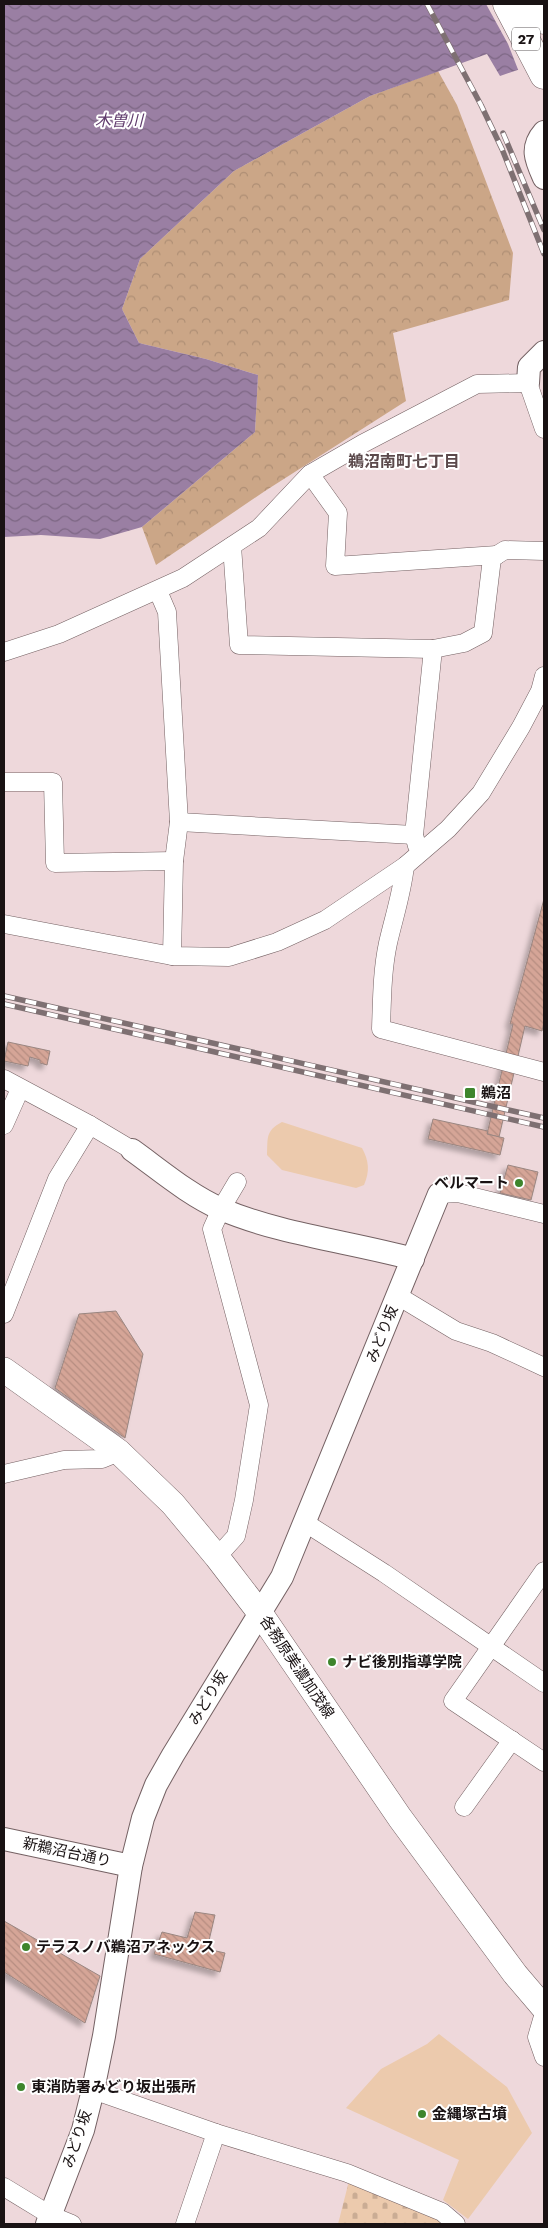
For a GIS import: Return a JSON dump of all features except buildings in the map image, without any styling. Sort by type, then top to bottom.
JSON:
[{"type":"main road","name":"27","points":[[507,4],[544,75]]},
{"type":"main road","name":"27","points":[[536,4],[544,20]]},
{"type":"main road","name":"各務原美濃加茂線","points":[[4,1370],[119,1452],[173,1504],[260,1613],[400,1818],[515,1974],[544,2008]]},
{"type":"street","points":[[544,132],[535,146],[534,155],[544,178]]},
{"type":"street","points":[[544,352],[529,367],[528,383],[544,428]]},
{"type":"street","points":[[4,652],[59,634],[158,591],[183,578],[259,528],[310,474],[362,444],[477,384],[528,383]]},
{"type":"street","points":[[310,474],[338,513],[335,566],[497,555]]},
{"type":"street","points":[[232,546],[239,645],[433,649],[464,643],[483,633],[492,558],[505,550],[544,552]]},
{"type":"street","points":[[158,591],[167,612],[179,822],[174,861],[172,956]]},
{"type":"street","points":[[420,854],[414,835],[433,649]]},
{"type":"street","points":[[4,924],[172,956],[229,957],[277,942],[325,920],[420,854],[448,829],[481,793],[521,727],[540,691],[544,676]]},
{"type":"street","points":[[4,782],[53,782],[56,863],[174,861]]},
{"type":"street","points":[[179,822],[414,835]]},
{"type":"street","points":[[405,866],[403,887],[388,944],[382,984],[381,1028],[544,1072]]},
{"type":"street","points":[[4,1079],[132,1150],[194,1195],[221,1209],[282,1228],[413,1259]]},
{"type":"street","points":[[4,1125],[20,1089]]},
{"type":"street","points":[[4,1314],[58,1179],[90,1125]]},
{"type":"street","points":[[217,1557],[236,1536],[260,1404],[212,1230],[221,1209],[237,1182]]},
{"type":"street","points":[[439,1194],[458,1192],[544,1214]]},
{"type":"street","name":"みどり坂","points":[[48,2220],[83,2130],[93,2090],[131,1866],[143,1818],[156,1785],[282,1577],[439,1194]]},
{"type":"street","points":[[398,1296],[456,1331],[492,1343],[544,1366]]},
{"type":"street","points":[[4,1474],[64,1460],[102,1459],[119,1452]]},
{"type":"street","points":[[304,1522],[544,1682]]},
{"type":"street","points":[[544,1571],[453,1701],[544,1762]]},
{"type":"street","points":[[464,1807],[512,1740]]},
{"type":"street","name":"新鵜沼台通り","points":[[4,1839],[131,1866]]},
{"type":"street","points":[[544,2013],[537,2037],[544,2057]]},
{"type":"street","points":[[93,2090],[216,2133],[347,2173],[442,2212],[456,2224]]},
{"type":"street","points":[[185,2224],[216,2133]]},
{"type":"street","points":[[4,2187],[48,2220],[72,2224]]},
{"type":"green space","points":[[438,71],[457,105],[513,253],[509,300],[393,333],[406,401],[265,491],[156,565],[142,527],[255,432],[258,375],[206,359],[139,343],[122,309],[140,259],[234,171],[370,96]]},
{"type":"green space","points":[[282,1122],[362,1148],[368,1166],[364,1185],[356,1188],[282,1170],[267,1155],[268,1136]]},
{"type":"green space","points":[[439,2034],[507,2087],[532,2133],[468,2219],[443,2200],[459,2160],[346,2108],[381,2069],[427,2044]]},
{"type":"green space","points":[[349,2181],[442,2218],[448,2224],[338,2224]]},
{"type":"water","name":"木曽川","points":[[4,4],[544,4],[544,61],[500,76],[487,54],[370,96],[234,171],[140,259],[122,309],[139,343],[206,359],[258,375],[255,432],[142,527],[100,539],[41,535],[4,537]]},
{"type":"pier","points":[[486,4],[544,4],[544,64],[519,72],[508,44]]},
{"type":"railway","points":[[427,4],[481,105],[502,149],[544,254]]},
{"type":"railway","points":[[503,133],[544,230]]},
{"type":"railway","points":[[4,996],[544,1118]]},
{"type":"railway","points":[[4,1004],[544,1127]]},
{"type":"place","name":"鵜沼","points":[[470,1093]]},
{"type":"place","name":"ベルマート","points":[[519,1183]]},
{"type":"place","name":"ナビ後別指導学院","points":[[332,1662]]},
{"type":"place","name":"テラスノバ鵜沼アネックス","points":[[26,1947]]},
{"type":"place","name":"東消防署みどり坂出張所","points":[[21,2087]]},
{"type":"place","name":"金縄塚古墳","points":[[422,2114]]},
{"type":"district","name":"鵜沼南町七丁目","points":[[404,461]]}]
